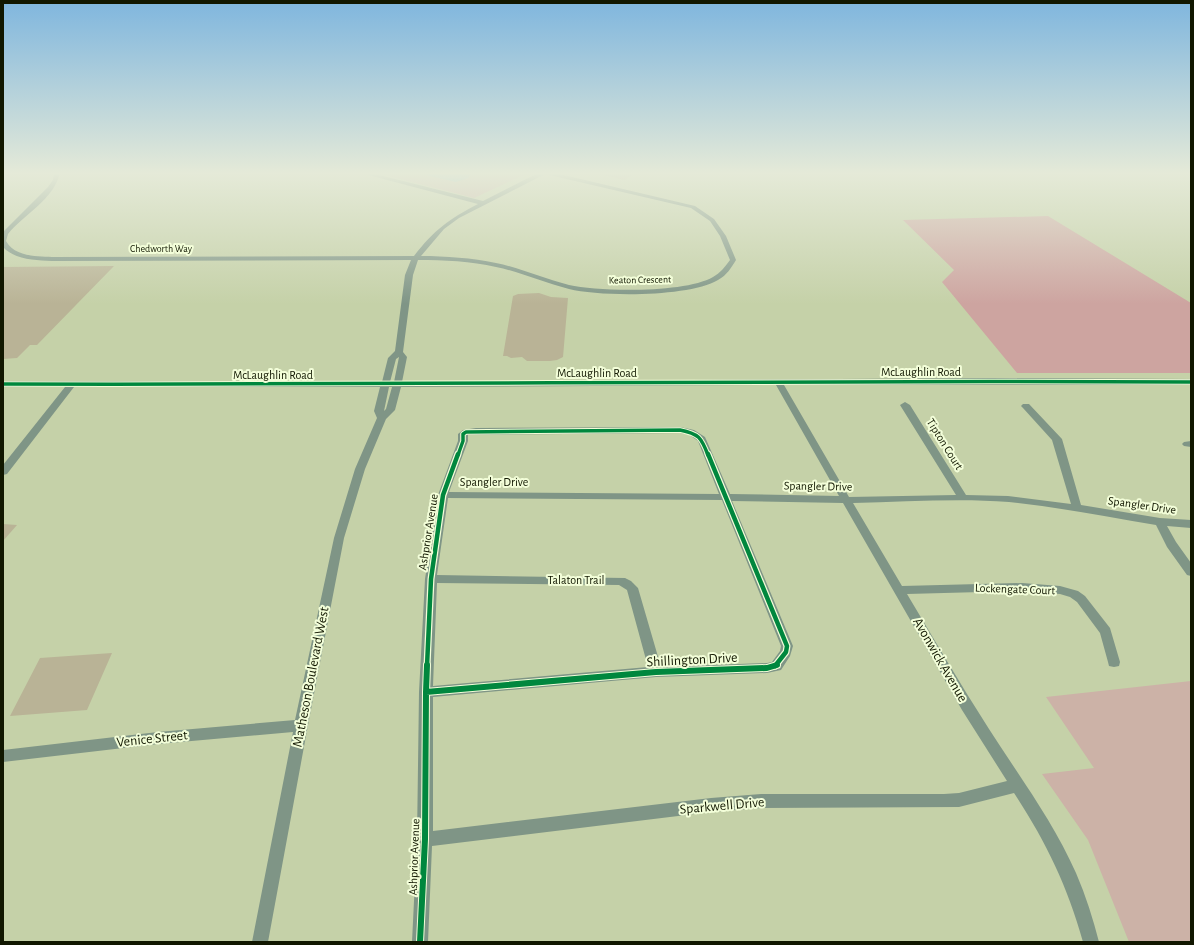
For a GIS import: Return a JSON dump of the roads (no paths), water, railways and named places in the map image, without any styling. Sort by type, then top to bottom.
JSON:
[{"type":"street","name":"Chedworth Way","points":[[23,216],[5,234],[3,240],[8,249],[29,257],[52,259],[415,258]]},
{"type":"street","name":"Matheson Boulevard West","points":[[382,418],[379,411],[392,358],[399,352],[409,275],[415,258],[442,228],[461,216]]},
{"type":"street","name":"Keaton Crescent","points":[[415,258],[467,260],[499,266],[567,286],[593,290],[670,290],[685,288],[710,281],[724,273],[733,260],[723,236],[712,220],[706,216]]},
{"type":"street","name":"Matheson Boulevard West","points":[[260,942],[301,725],[339,538],[360,469],[382,418],[390,410],[399,384],[403,357],[399,352]]},
{"type":"street","name":"Avonwick Avenue","points":[[779,382],[968,708],[1049,835],[1075,889],[1091,942]]},
{"type":"street","name":"McLaughlin Road","points":[[3,384],[1191,382]]},
{"type":"street","points":[[3,472],[72,384]]},
{"type":"street","name":"Tipton Court","points":[[905,405],[964,498]]},
{"type":"street","points":[[1026,406],[1057,439],[1077,508]]},
{"type":"street","name":"Ashprior Avenue","points":[[420,942],[425,839],[426,692],[431,579],[443,495],[463,441],[463,434],[466,432],[680,430],[691,432],[702,439],[727,497]]},
{"type":"street","name":"Spangler Drive","points":[[443,495],[727,497],[847,500],[964,498],[1008,499],[1077,508],[1160,522],[1191,524]]},
{"type":"street","name":"Shillington Drive","points":[[426,692],[656,672],[766,668],[776,666],[786,652],[787,646],[727,497]]},
{"type":"street","points":[[1160,522],[1171,544],[1191,572]]},
{"type":"street","name":"Talaton Trail","points":[[431,579],[621,581],[632,588],[656,672]]},
{"type":"street","name":"Lockengate Court","points":[[899,590],[1022,587],[1060,590],[1074,594],[1082,599],[1106,631],[1114,662]]},
{"type":"street","name":"Venice Street","points":[[3,756],[158,738],[301,725]]},
{"type":"street","name":"Sparkwell Drive","points":[[425,839],[712,805],[761,801],[959,800],[1018,785]]}]
